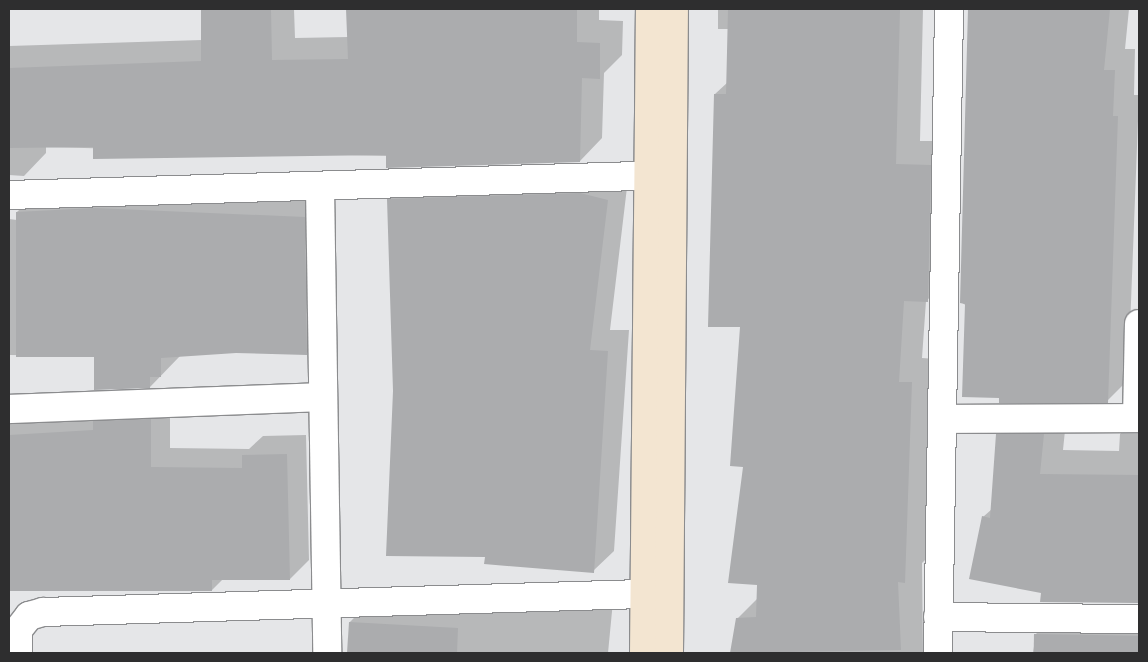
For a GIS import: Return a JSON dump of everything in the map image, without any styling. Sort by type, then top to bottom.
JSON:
[{"type":"street","points":[[650,9],[661,176],[670,653]]},
{"type":"street","points":[[644,653],[644,594],[661,176],[674,9]]},
{"type":"street","points":[[938,653],[949,9]]},
{"type":"street","points":[[9,195],[661,176]]},
{"type":"street","points":[[320,187],[327,653]]},
{"type":"street","points":[[942,419],[1138,418],[1139,324]]},
{"type":"street","points":[[9,409],[323,396]]},
{"type":"street","points":[[18,653],[18,630],[29,616],[43,612],[326,606],[644,594]]},
{"type":"street","points":[[938,617],[1139,619]]},
{"type":"building","points":[[201,9],[271,9],[272,60],[348,59],[346,9],[577,9],[577,42],[600,43],[600,79],[582,78],[580,162],[386,168],[386,155],[93,159],[93,147],[9,148],[9,68],[201,61]]},
{"type":"building","points":[[728,9],[900,9],[896,164],[931,165],[928,302],[904,301],[899,382],[912,382],[905,583],[898,582],[901,650],[730,653],[736,618],[756,617],[757,585],[728,583],[743,467],[730,466],[740,327],[708,327],[714,94],[726,94]]},
{"type":"building","points":[[968,9],[1110,9],[1104,70],[1115,70],[1113,116],[1118,116],[1108,403],[999,403],[999,398],[962,397],[965,304],[960,303]]},
{"type":"building","points":[[580,193],[608,200],[590,350],[608,351],[594,573],[484,564],[485,557],[386,556],[393,391],[387,199]]},
{"type":"building","points":[[95,208],[305,217],[307,355],[236,353],[161,358],[161,377],[150,377],[150,388],[94,390],[94,357],[16,357],[16,212]]},
{"type":"building","points":[[151,419],[151,467],[242,468],[242,455],[287,454],[290,580],[212,580],[212,591],[9,591],[9,435],[93,430],[93,421]]},
{"type":"building","points":[[996,434],[1044,434],[1040,474],[1139,475],[1139,603],[1040,602],[1041,593],[969,579],[982,516],[990,518]]},
{"type":"building","points":[[349,622],[458,628],[457,653],[347,653]]},
{"type":"building","points":[[1034,634],[1139,636],[1139,653],[1034,653]]}]
